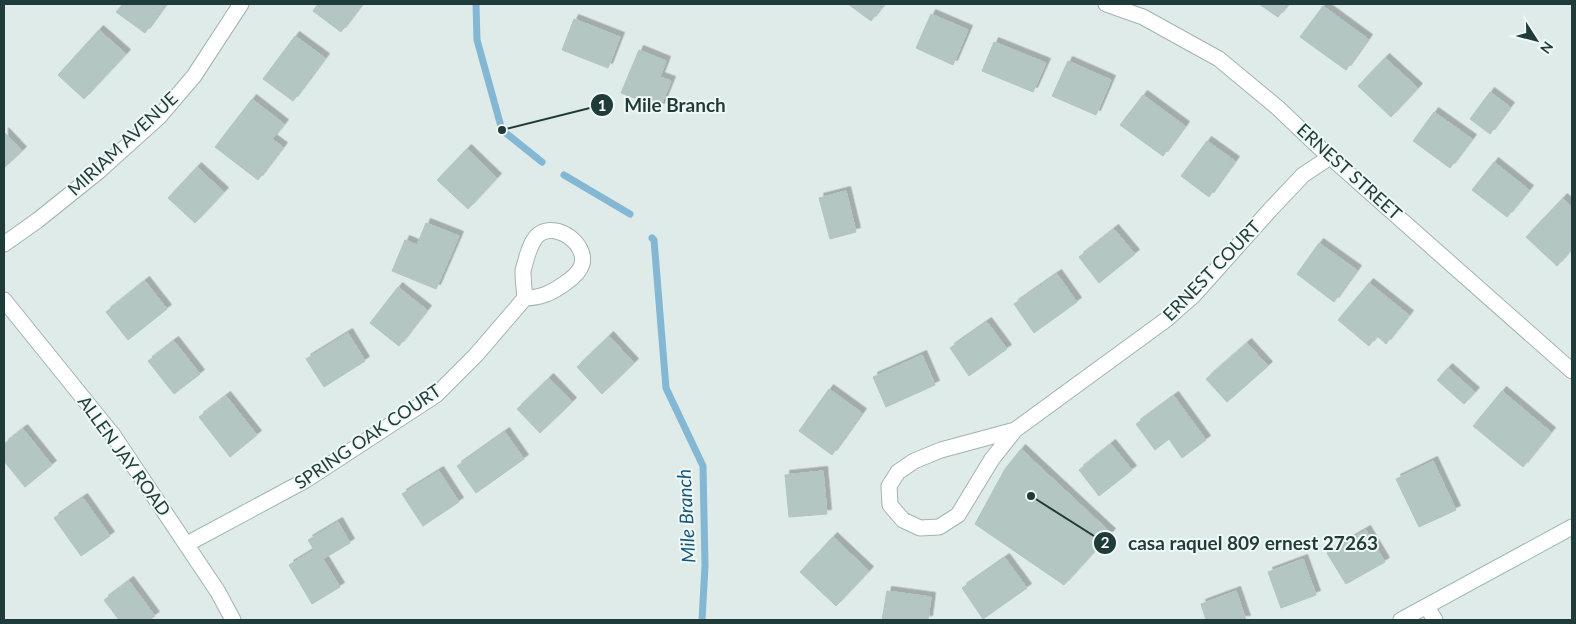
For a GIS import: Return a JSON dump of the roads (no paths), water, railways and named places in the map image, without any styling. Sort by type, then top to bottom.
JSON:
[{"type":"street","name":"MIRIAM AVENUE","points":[[4,244],[38,220],[92,177],[158,117],[194,76],[241,4]]},
{"type":"street","name":"ERNEST STREET","points":[[1106,4],[1143,17],[1219,59],[1278,108],[1330,157],[1572,370]]},
{"type":"street","name":"ERNEST COURT","points":[[1015,430],[941,450],[914,460],[898,472],[889,486],[890,505],[903,520],[920,528],[939,527],[958,515],[992,459],[1015,430],[1168,319],[1193,296],[1303,175],[1330,157]]},
{"type":"street","points":[[554,230],[566,234],[576,243],[582,255],[582,265],[571,279],[550,293],[536,298],[525,298],[523,269],[531,245],[540,233],[554,230]]},
{"type":"street","name":"SPRING OAK COURT","points":[[186,544],[306,480],[436,395],[476,355],[525,298]]},
{"type":"street","name":"ALLEN JAY ROAD","points":[[4,300],[113,435],[218,592],[233,620]]},
{"type":"street","points":[[1401,620],[1572,527]]},
{"type":"street","points":[[1427,607],[1435,620]]},
{"type":"waterway","name":"Mile Branch","points":[[476,4],[477,40],[502,130],[542,162]]},
{"type":"waterway","name":"Mile Branch","points":[[564,175],[630,214]]},
{"type":"waterway","name":"Mile Branch","points":[[652,238],[654,240],[666,388],[703,466],[705,566],[702,620]]},
{"type":"place","name":"Mile Branch","points":[[502,130]]},
{"type":"place","name":"casa raquel 809 ernest 27263","points":[[1031,496]]}]
